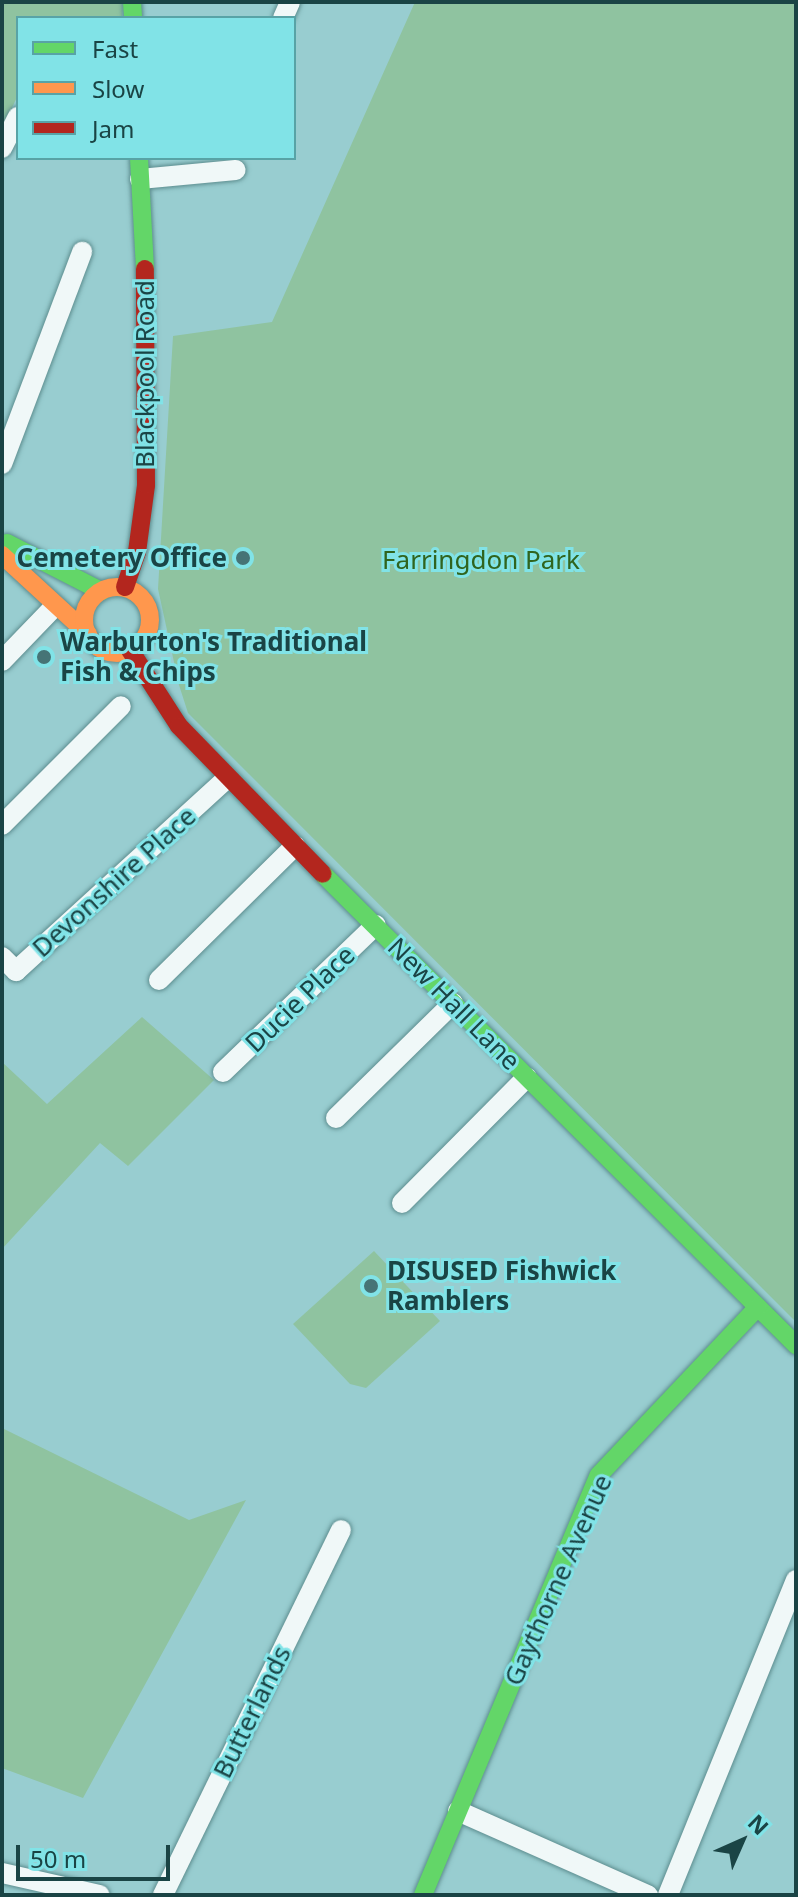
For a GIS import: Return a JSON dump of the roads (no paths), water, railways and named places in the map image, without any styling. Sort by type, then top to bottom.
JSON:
[{"type":"main road","name":"Blackpool Road","points":[[125,587],[137,552],[146,485],[149,336],[139,160]]},
{"type":"main road","points":[[2,540],[95,598]]},
{"type":"main road","points":[[2,555],[54,607],[107,651],[130,650],[146,637],[150,617],[143,600],[125,587],[95,598],[54,607]]},
{"type":"main road","points":[[88,634],[95,598]]},
{"type":"main road","name":"New Hall Lane","points":[[130,650],[179,726],[227,778],[796,1345]]},
{"type":"main road","name":"Gaythorne Avenue","points":[[423,1895],[599,1475],[758,1307]]},
{"type":"street","points":[[2,148],[16,121]]},
{"type":"street","points":[[140,179],[236,170]]},
{"type":"street","points":[[2,464],[82,252]]},
{"type":"street","points":[[2,661],[54,607]]},
{"type":"street","points":[[2,825],[121,706]]},
{"type":"street","name":"Devonshire Place","points":[[2,957],[16,971],[227,778]]},
{"type":"street","points":[[159,980],[295,846]]},
{"type":"street","name":"Ducie Place","points":[[223,1072],[376,925]]},
{"type":"street","points":[[336,1118],[453,1003]]},
{"type":"street","points":[[402,1203],[527,1077]]},
{"type":"street","name":"Butterlands","points":[[163,1895],[341,1530]]},
{"type":"street","points":[[668,1895],[796,1580]]},
{"type":"street","points":[[458,1811],[648,1895]]},
{"type":"street","points":[[2,1873],[100,1895]]},
{"type":"place","name":"Cemetery Office","points":[[243,558]]},
{"type":"place","name":"Warburton's Traditional Fish & Chips","points":[[44,657]]},
{"type":"place","name":"DISUSED Fishwick Ramblers","points":[[371,1286]]},
{"type":"park label","name":"Farringdon Park","points":[[481,560]]}]
